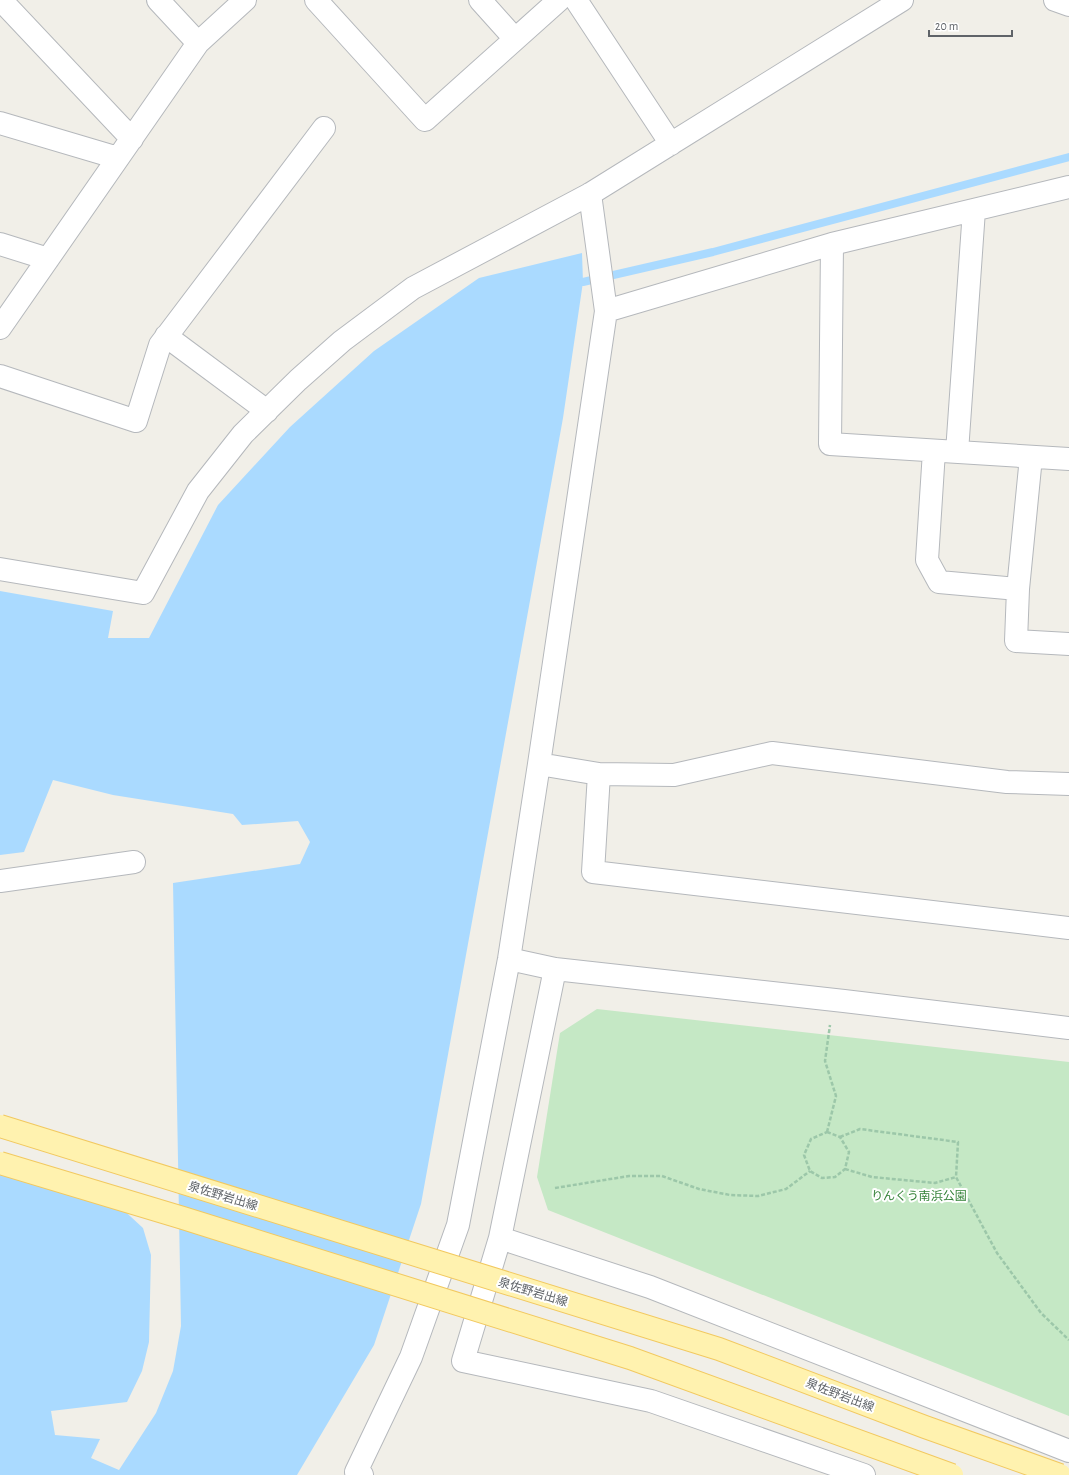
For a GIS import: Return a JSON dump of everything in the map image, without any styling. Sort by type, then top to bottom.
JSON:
[{"type":"main road","name":"泉佐野岩出線","points":[[0,1126],[718,1349],[925,1427],[1060,1475]]},
{"type":"main road","points":[[0,1163],[190,1220],[630,1358],[952,1475]]},
{"type":"street","points":[[1,0],[132,139]]},
{"type":"street","points":[[158,0],[198,43]]},
{"type":"street","points":[[0,328],[198,43],[245,0]]},
{"type":"street","points":[[316,0],[425,120],[559,0]]},
{"type":"street","points":[[480,0],[516,39]]},
{"type":"street","points":[[576,0],[671,144]]},
{"type":"street","points":[[0,569],[143,593],[198,491],[244,434],[298,380],[342,340],[413,288],[590,194],[902,0]]},
{"type":"street","points":[[1055,0],[1069,5]]},
{"type":"street","points":[[0,123],[118,158]]},
{"type":"street","points":[[0,376],[136,421],[160,345],[324,128]]},
{"type":"street","points":[[606,311],[832,244],[1069,187]]},
{"type":"street","points":[[362,1475],[356,1472],[412,1357],[458,1224],[509,959],[606,311],[590,194]]},
{"type":"street","points":[[956,452],[974,210]]},
{"type":"street","points":[[0,244],[48,259]]},
{"type":"street","points":[[832,244],[830,444],[1069,459]]},
{"type":"street","points":[[166,336],[267,411]]},
{"type":"street","points":[[934,451],[927,560],[939,582],[1018,589]]},
{"type":"street","points":[[1031,457],[1018,589],[1016,641],[1069,644]]},
{"type":"street","points":[[539,764],[599,774],[674,775],[772,753],[1007,782],[1069,784]]},
{"type":"street","points":[[599,774],[593,872],[1069,928]]},
{"type":"street","points":[[0,881],[134,862]]},
{"type":"street","points":[[509,959],[555,969],[837,1000],[1069,1028]]},
{"type":"street","points":[[555,969],[500,1238],[464,1361],[651,1401],[864,1475]]},
{"type":"street","points":[[500,1238],[650,1287],[1069,1451]]},
{"type":"path","points":[[826,1132],[836,1096],[825,1061],[830,1024]]},
{"type":"path","points":[[840,1137],[860,1129],[958,1142],[956,1177],[997,1252],[1041,1313],[1069,1340]]},
{"type":"path","points":[[826,1132],[840,1137],[850,1152],[845,1169],[835,1177],[822,1178],[810,1171],[804,1155],[811,1139],[826,1132]]},
{"type":"path","points":[[845,1169],[872,1177],[936,1183],[956,1177]]},
{"type":"path","points":[[555,1188],[629,1176],[662,1176],[699,1189],[730,1195],[758,1196],[786,1188],[810,1171]]},
{"type":"green space","name":"りんくう南浜公園","points":[[597,1009],[1069,1062],[1069,1416],[548,1210],[537,1177],[560,1033]]},
{"type":"water","points":[[582,253],[583,282],[563,418],[421,1204],[374,1345],[297,1475],[0,1475],[0,1170],[117,1204],[143,1228],[151,1255],[149,1342],[142,1371],[127,1402],[51,1411],[55,1435],[100,1439],[91,1458],[119,1470],[156,1413],[173,1371],[181,1326],[173,883],[300,864],[310,842],[298,821],[242,825],[233,814],[113,795],[53,780],[24,852],[0,855],[0,591],[113,611],[108,638],[149,638],[218,505],[290,427],[374,351],[479,278]]},
{"type":"waterway","points":[[583,282],[713,252],[1069,157]]}]
